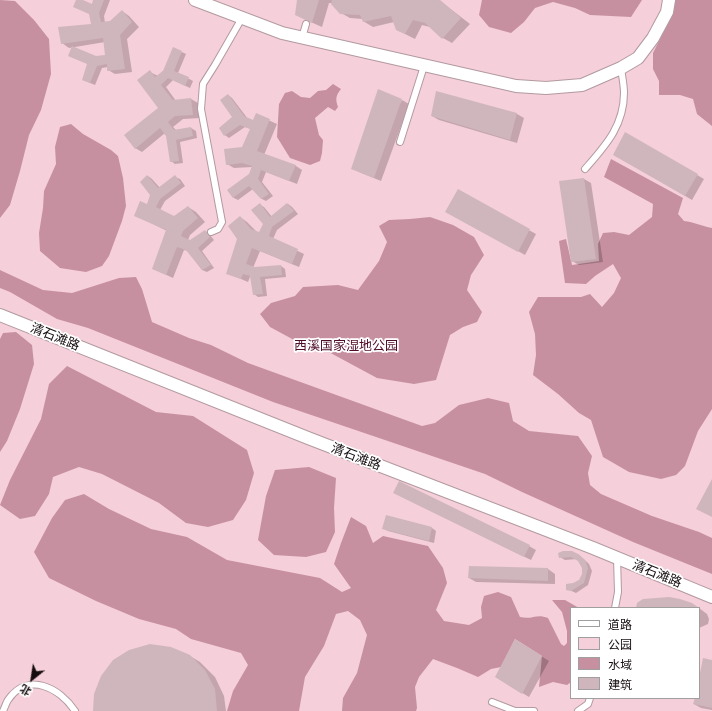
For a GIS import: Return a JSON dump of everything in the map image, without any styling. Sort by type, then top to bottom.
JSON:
[{"type":"street","points":[[195,0],[282,33],[516,86],[546,88],[582,85],[621,68],[638,58],[649,43],[666,12],[669,0]]},
{"type":"street","name":"清石滩路","points":[[0,315],[308,438],[617,558],[712,597]]},
{"type":"lane","points":[[211,232],[218,229],[222,222],[201,110],[203,84],[242,18]]},
{"type":"lane","points":[[302,38],[306,24]]},
{"type":"lane","points":[[400,142],[424,66]]},
{"type":"lane","points":[[585,169],[616,130],[624,94],[621,68]]},
{"type":"lane","points":[[615,607],[618,592],[617,558]]},
{"type":"lane","points":[[3,711],[9,699],[21,688],[36,684],[54,689],[69,702],[75,711]]},
{"type":"lane","points":[[578,711],[588,704],[590,699]]},
{"type":"lane","points":[[492,702],[515,711],[534,711]]},
{"type":"green space","name":"西溪国家湿地公园","points":[[0,0],[712,0],[712,711],[0,711]]},
{"type":"water","points":[[0,0],[15,1],[34,20],[49,39],[51,74],[41,110],[29,135],[10,205],[0,218]]},
{"type":"water","points":[[482,0],[642,0],[631,17],[590,15],[575,8],[553,2],[535,8],[524,22],[511,33],[489,27],[479,15]]},
{"type":"water","points":[[675,0],[712,0],[712,126],[697,114],[693,99],[680,95],[659,95],[659,81],[653,69],[653,53],[666,27]]},
{"type":"water","points":[[333,84],[341,89],[336,97],[338,107],[335,111],[328,107],[315,118],[319,135],[323,140],[320,161],[310,165],[290,158],[277,137],[279,104],[285,93],[292,91],[301,97],[310,98],[318,91],[326,90]]},
{"type":"water","points":[[71,124],[83,134],[111,150],[118,156],[123,178],[126,206],[109,256],[102,266],[86,272],[60,268],[40,251],[39,233],[44,191],[56,164],[55,147],[60,127]]},
{"type":"water","points":[[611,159],[683,198],[678,214],[684,221],[712,228],[712,409],[698,431],[685,466],[676,475],[661,479],[629,472],[603,457],[591,420],[579,413],[558,394],[533,375],[536,355],[535,334],[529,312],[538,297],[581,297],[590,294],[602,307],[614,293],[621,278],[613,264],[586,284],[565,283],[559,241],[566,239],[572,265],[599,261],[598,244],[603,233],[614,232],[629,235],[652,217],[653,204],[604,177]]},
{"type":"water","points":[[430,217],[453,225],[474,237],[484,255],[471,275],[467,290],[482,312],[477,322],[463,327],[450,335],[436,380],[414,384],[377,378],[325,350],[294,340],[270,327],[260,314],[271,303],[295,296],[303,287],[338,285],[358,290],[379,261],[387,242],[379,226],[389,220]]},
{"type":"water","points":[[0,270],[43,290],[72,293],[119,278],[136,277],[142,289],[152,322],[189,338],[211,345],[248,363],[422,426],[435,423],[459,405],[488,398],[509,403],[513,421],[529,431],[578,436],[592,456],[588,473],[590,485],[601,494],[652,516],[712,538],[712,574],[633,542],[485,474],[273,402],[88,328],[57,319],[10,292],[0,288]]},
{"type":"water","points":[[16,332],[32,345],[34,364],[20,409],[7,441],[0,452],[0,339],[3,333]]},
{"type":"water","points":[[67,366],[156,412],[193,416],[247,450],[254,473],[246,500],[233,520],[208,527],[186,523],[159,503],[102,474],[79,467],[53,477],[49,494],[35,516],[20,519],[0,505],[10,480],[41,419],[49,384]]},
{"type":"water","points":[[309,467],[336,478],[334,508],[335,532],[326,552],[306,557],[274,555],[258,540],[266,496],[275,470]]},
{"type":"water","points":[[84,494],[109,509],[151,529],[187,537],[227,560],[320,578],[342,592],[351,588],[334,564],[351,517],[366,526],[373,543],[383,536],[428,546],[443,568],[447,583],[436,610],[444,621],[469,625],[482,618],[481,607],[484,596],[498,592],[511,597],[520,617],[528,618],[540,616],[548,618],[561,644],[564,646],[567,643],[567,631],[562,612],[552,600],[565,600],[577,607],[570,607],[570,683],[567,685],[553,682],[539,687],[542,656],[515,639],[501,667],[491,669],[478,677],[433,659],[419,677],[415,687],[416,711],[342,711],[343,698],[357,673],[367,635],[360,620],[348,611],[336,614],[324,646],[305,677],[299,711],[227,711],[233,691],[248,665],[241,653],[191,639],[176,629],[139,619],[96,601],[49,578],[34,552],[52,518],[65,500]]},
{"type":"building","points":[[76,0],[83,0],[92,4],[93,0],[104,0],[99,13],[101,22],[110,21],[122,10],[132,22],[120,35],[125,69],[107,71],[107,64],[97,66],[90,83],[82,80],[87,64],[68,56],[72,46],[96,56],[105,55],[103,38],[61,44],[58,27],[91,24],[89,14],[73,7]]},
{"type":"building","points":[[297,0],[319,0],[312,23],[295,15]]},
{"type":"building","points":[[332,0],[440,0],[461,18],[442,39],[425,23],[413,20],[405,34],[396,30],[391,16],[363,22],[360,15],[340,14],[331,4]]},
{"type":"building","points":[[173,47],[182,51],[174,71],[189,77],[185,86],[168,78],[161,85],[173,100],[191,98],[193,115],[175,116],[168,122],[174,130],[191,127],[193,136],[176,140],[179,161],[170,162],[166,136],[160,128],[135,149],[124,135],[158,108],[137,80],[150,70],[155,77],[163,71]]},
{"type":"building","points":[[378,89],[402,99],[374,178],[351,169]]},
{"type":"building","points":[[436,91],[517,113],[510,140],[431,116]]},
{"type":"building","points":[[228,94],[244,116],[253,120],[256,113],[270,119],[257,151],[296,165],[289,181],[261,170],[258,179],[269,194],[261,199],[249,186],[233,198],[227,190],[249,174],[252,166],[242,163],[226,165],[224,149],[242,147],[250,129],[240,125],[224,136],[219,128],[232,117],[220,100]]},
{"type":"building","points":[[625,132],[698,174],[685,196],[613,155]]},
{"type":"building","points":[[147,175],[158,188],[175,175],[181,183],[160,199],[156,207],[174,216],[188,206],[198,218],[183,231],[181,236],[190,240],[205,230],[210,237],[198,248],[211,265],[202,270],[186,250],[177,247],[166,275],[152,269],[166,230],[134,216],[140,201],[147,204],[150,195],[140,182]]},
{"type":"building","points":[[584,178],[596,259],[571,262],[559,181]]},
{"type":"building","points":[[458,189],[530,229],[518,252],[445,212]]},
{"type":"building","points":[[260,203],[270,217],[287,203],[294,211],[272,227],[269,236],[298,249],[292,264],[252,248],[246,264],[255,267],[281,265],[282,275],[260,277],[263,294],[253,295],[250,276],[243,274],[241,279],[226,274],[237,239],[228,226],[240,216],[251,229],[259,232],[263,224],[251,210]]},
{"type":"building","points":[[712,479],[712,517],[696,509]]},
{"type":"building","points":[[399,481],[530,545],[524,557],[393,493]]},
{"type":"building","points":[[386,515],[432,527],[429,541],[382,529]]},
{"type":"building","points":[[563,551],[572,551],[578,554],[585,560],[588,568],[584,583],[571,591],[566,590],[566,584],[579,580],[582,574],[582,568],[578,561],[571,557],[559,558],[558,553]]},
{"type":"building","points":[[469,566],[548,568],[548,581],[468,578]]},
{"type":"building","points":[[669,597],[692,603],[698,607],[636,607],[637,603],[643,599]]},
{"type":"building","points":[[515,639],[542,656],[522,694],[495,677]]},
{"type":"building","points":[[150,644],[171,647],[190,655],[205,670],[215,689],[217,711],[93,711],[94,694],[101,676],[113,660],[129,650]]},
{"type":"building","points":[[703,658],[712,660],[712,708],[693,704],[695,699],[700,699],[700,673]]}]
